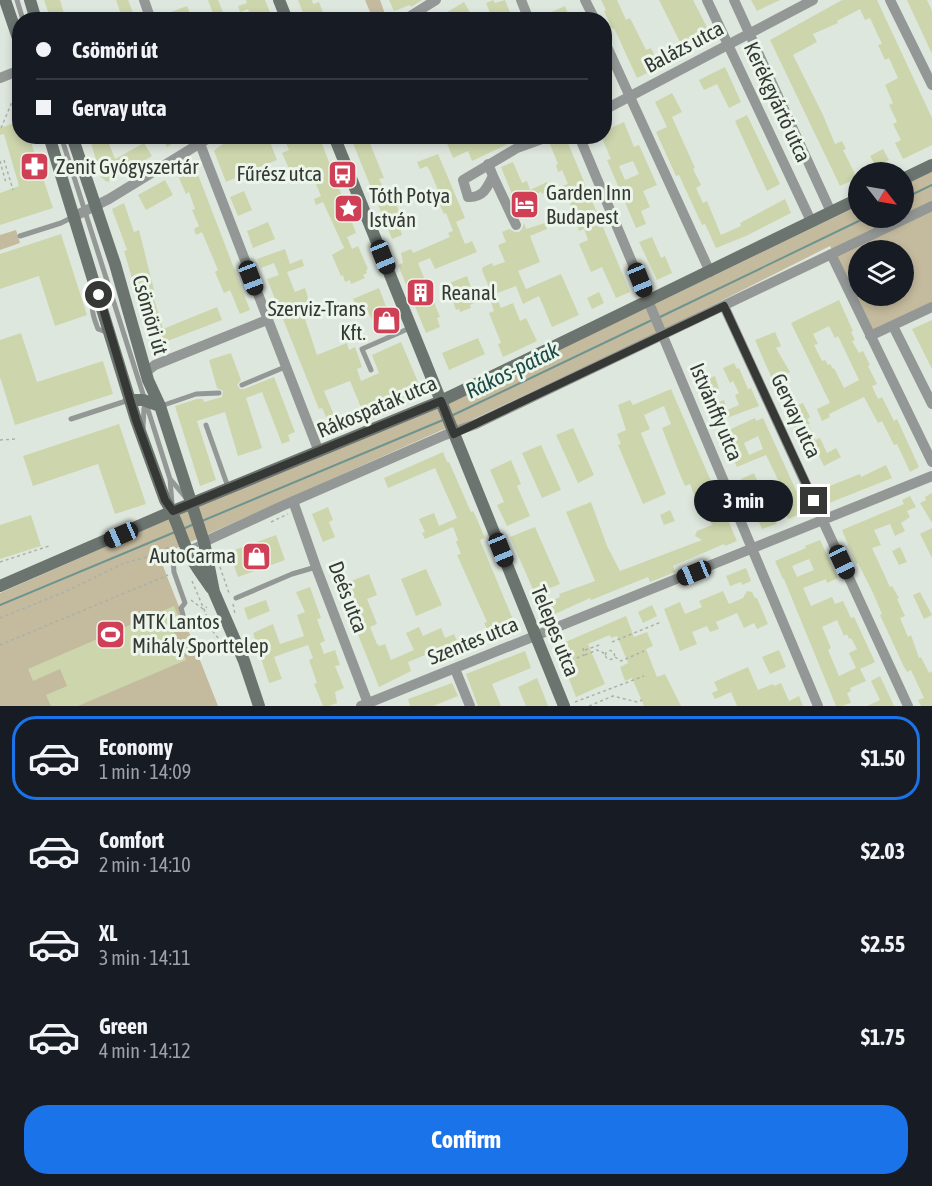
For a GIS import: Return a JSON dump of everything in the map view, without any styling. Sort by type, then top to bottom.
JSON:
[{"type":"street","points":[[5,0],[12,21]]},
{"type":"street","points":[[417,12],[436,0]]},
{"type":"street","name":"Kerékgyártó utca","points":[[707,0],[811,221]]},
{"type":"street","name":"Kerékgyártó utca","points":[[734,0],[831,212]]},
{"type":"street","name":"Balázs utca","points":[[612,106],[813,0]]},
{"type":"street","points":[[890,0],[928,67],[932,85]]},
{"type":"street","points":[[612,57],[710,272]]},
{"type":"street","name":"Csömöri út","points":[[53,144],[84,211],[115,264],[146,372],[137,397],[136,420],[165,500],[173,511],[182,547],[192,568],[214,592]]},
{"type":"street","name":"Csömöri út","points":[[73,144],[99,295],[110,333],[137,397],[160,406],[202,538],[214,592],[244,661],[259,706]]},
{"type":"street","points":[[84,211],[192,144]]},
{"type":"street","points":[[200,144],[319,452]]},
{"type":"street","name":"Telepes utca","points":[[337,144],[549,670],[568,705]]},
{"type":"street","points":[[493,176],[482,194],[468,197],[463,180],[488,164],[528,144]]},
{"type":"street","name":"Istvánffy utca","points":[[582,144],[818,706]]},
{"type":"street","points":[[488,164],[516,225]]},
{"type":"street","points":[[914,173],[932,165]]},
{"type":"street","name":"Rákospatak utca","points":[[0,586],[173,511],[192,508],[228,489],[319,452],[443,406],[648,300],[848,204]]},
{"type":"street","points":[[202,538],[295,506],[453,430],[724,306],[932,206]]},
{"type":"street","points":[[831,254],[932,462]]},
{"type":"street","name":"Gervay utca","points":[[724,306],[908,706]]},
{"type":"street","points":[[870,336],[932,308]]},
{"type":"street","points":[[146,372],[155,365],[267,320]]},
{"type":"street","points":[[894,326],[932,404]]},
{"type":"street","name":"Szentes utca","points":[[366,705],[932,476]]},
{"type":"street","name":"Deés utca","points":[[295,506],[366,705]]},
{"type":"street","points":[[455,669],[470,706]]},
{"type":"lane","name":"Csömöri út","points":[[63,144],[137,397],[170,479],[192,508]]},
{"type":"lane","points":[[20,236],[61,223],[84,211]]},
{"type":"lane","points":[[371,370],[362,349],[411,328]]},
{"type":"lane","points":[[242,385],[285,367]]},
{"type":"lane","points":[[160,406],[196,394],[219,393]]},
{"type":"lane","name":"Csömöri út","points":[[137,397],[142,436]]},
{"type":"lane","points":[[71,419],[137,397]]},
{"type":"lane","points":[[206,424],[228,489]]},
{"type":"lane","name":"Csömöri út","points":[[170,479],[173,511]]},
{"type":"lane","points":[[183,615],[181,608],[185,603],[173,564],[175,556],[182,547],[202,538]]},
{"type":"lane","points":[[236,597],[292,574],[316,567]]},
{"type":"path","points":[[1,128],[12,102]]},
{"type":"path","points":[[4,160],[13,190]]},
{"type":"path","points":[[0,161],[6,183]]},
{"type":"path","points":[[42,175],[46,173]]},
{"type":"path","points":[[0,440],[16,439]]},
{"type":"path","points":[[268,524],[295,506]]},
{"type":"path","points":[[0,562],[49,546]]},
{"type":"path","points":[[0,618],[69,590],[124,563],[144,558],[155,552],[182,547]]},
{"type":"path","points":[[220,566],[236,616],[236,626],[231,634]]},
{"type":"path","points":[[192,568],[214,633],[230,652]]},
{"type":"path","points":[[0,645],[174,572]]},
{"type":"path","points":[[189,598],[205,608]]},
{"type":"path","points":[[612,642],[661,622]]},
{"type":"path","points":[[585,651],[602,644]]},
{"type":"path","points":[[583,647],[584,655]]},
{"type":"path","points":[[549,670],[597,650],[606,654],[609,660],[615,657]]},
{"type":"path","points":[[606,654],[611,651],[621,661],[644,651]]},
{"type":"path","points":[[568,705],[644,676]]},
{"type":"path","points":[[589,706],[612,696],[637,702],[642,700]]},
{"type":"shaded area","points":[[365,0],[380,0],[384,12],[370,12]]},
{"type":"shaded area","points":[[932,171],[932,311],[872,339],[857,306],[914,306],[914,240],[848,240],[848,286],[830,246],[655,334],[461,425],[442,430],[159,556],[218,706],[0,706],[0,593],[203,504],[435,410],[848,211],[848,228],[914,228],[914,180]]},
{"type":"shaded area","points":[[16,230],[20,243],[0,250],[0,235]]},
{"type":"building","points":[[44,0],[60,0],[64,12],[48,12]]},
{"type":"building","points":[[116,0],[128,0],[133,12],[120,12]]},
{"type":"building","points":[[208,0],[218,0],[223,12],[212,12]]},
{"type":"building","points":[[246,0],[265,0],[270,12],[249,12],[248,9],[240,12],[238,6],[247,3]]},
{"type":"building","points":[[298,0],[312,0],[313,4],[319,2],[323,12],[303,12]]},
{"type":"building","points":[[389,0],[422,0],[411,7],[410,5],[394,11]]},
{"type":"building","points":[[493,0],[495,3],[505,0],[510,12],[490,12],[486,3]]},
{"type":"building","points":[[601,0],[617,0],[626,20],[630,18],[646,50],[651,48],[655,57],[646,61],[647,65],[644,67],[647,73],[637,78],[614,28],[612,29],[612,12],[604,12],[606,10]]},
{"type":"building","points":[[659,0],[693,0],[712,37],[696,45],[693,38],[681,44]]},
{"type":"building","points":[[751,0],[780,0],[757,11]]},
{"type":"building","points":[[842,0],[877,0],[932,118],[932,145],[903,159],[895,143],[901,140],[893,124],[897,122],[889,105],[893,103],[885,85],[898,78],[889,58],[885,60],[878,45],[882,44],[870,18],[865,20],[860,9],[837,21],[838,23],[813,34],[817,42],[793,55],[835,144],[842,141],[846,149],[843,150],[849,162],[848,182],[840,186],[770,40]]},
{"type":"building","points":[[907,0],[927,0],[932,11],[932,54]]},
{"type":"building","points":[[464,2],[470,12],[447,12]]},
{"type":"building","points":[[187,6],[190,12],[171,12]]},
{"type":"building","points":[[565,6],[567,12],[552,12]]},
{"type":"building","points":[[725,67],[741,102],[729,108],[717,84],[704,90],[699,80]]},
{"type":"building","points":[[672,93],[682,112],[672,117],[701,185],[696,188],[703,203],[707,201],[721,235],[741,226],[740,223],[785,199],[791,213],[746,236],[716,248],[705,224],[702,225],[679,175],[676,176],[656,132],[667,127],[655,102]]},
{"type":"building","points":[[747,115],[780,184],[767,191],[735,121]]},
{"type":"building","points":[[624,122],[634,147],[639,145],[657,185],[643,191],[650,207],[641,211],[646,224],[636,228],[607,160],[611,159],[604,144],[612,144],[612,127]],"holes":[[[633,161],[639,174],[625,180],[619,166]]]},
{"type":"building","points":[[12,124],[12,144],[32,144],[53,208],[0,225],[0,193],[19,186],[4,134],[0,135],[0,128]]},
{"type":"building","points":[[91,144],[109,144],[115,159],[145,144],[152,156],[107,182],[101,177]]},
{"type":"building","points":[[223,144],[271,144],[277,160],[257,168],[261,178],[246,183],[243,175],[226,182],[214,151]]},
{"type":"building","points":[[286,144],[322,144],[356,233],[347,237],[352,249],[358,246],[368,269],[363,275],[365,278],[351,284],[350,280],[345,282],[343,275],[341,276],[332,255],[344,248],[323,202],[316,205],[314,199],[321,196],[313,177],[302,182],[297,170],[291,173],[282,153],[289,150]]},
{"type":"building","points":[[353,144],[370,144],[384,178],[379,179],[388,197],[395,194],[405,226],[400,228],[402,235],[392,239]]},
{"type":"building","points":[[447,144],[508,144],[472,161],[468,151],[453,158]]},
{"type":"building","points":[[550,144],[568,144],[630,292],[616,298],[602,267],[591,272],[579,244],[588,240],[584,229],[579,231],[569,200],[565,202],[559,187],[568,184],[562,170],[558,172],[556,165],[558,164]]},
{"type":"building","points":[[883,149],[889,160],[873,162],[870,156]]},
{"type":"building","points":[[438,154],[465,218],[456,222],[465,244],[472,241],[477,252],[435,269],[430,258],[418,263],[440,317],[437,318],[440,327],[426,333],[398,265],[403,263],[401,253],[411,249],[413,253],[450,237],[448,233],[453,231],[439,203],[443,202],[430,171],[427,166],[420,169],[417,162]]},
{"type":"building","points":[[513,162],[522,183],[527,181],[530,190],[547,182],[550,190],[529,196],[534,208],[520,214],[501,167]]},
{"type":"building","points":[[194,164],[250,310],[240,314],[230,290],[224,293],[215,272],[218,270],[202,232],[196,235],[194,229],[199,226],[192,210],[195,209],[189,192],[186,194],[176,171]]},
{"type":"building","points":[[165,180],[173,195],[146,210],[138,195]]},
{"type":"building","points":[[244,191],[252,210],[238,216],[230,197]]},
{"type":"building","points":[[124,203],[134,232],[139,230],[163,329],[217,307],[222,320],[152,347],[124,251],[127,250],[112,209]]},
{"type":"building","points":[[268,222],[275,239],[253,248],[247,231]]},
{"type":"building","points":[[524,223],[526,229],[545,223],[547,229],[530,236],[540,262],[518,271],[526,289],[561,274],[579,315],[552,327],[539,296],[523,304],[516,286],[492,295],[482,270],[483,267],[492,263],[493,266],[505,262],[498,245],[506,242],[502,232],[509,229],[519,232]]},
{"type":"building","points":[[61,234],[87,315],[55,326],[39,276],[0,289],[0,254]]},
{"type":"building","points":[[652,237],[661,258],[665,256],[672,273],[657,280],[639,242]]},
{"type":"building","points":[[285,249],[290,264],[302,259],[304,266],[287,272],[295,292],[305,288],[309,301],[300,304],[317,355],[347,343],[349,350],[355,347],[362,367],[357,369],[361,381],[379,373],[372,355],[401,342],[424,396],[367,422],[350,381],[324,391],[334,415],[339,413],[344,424],[332,429],[322,408],[319,409],[267,279],[279,275],[274,263],[261,268],[257,259]]},
{"type":"building","points":[[467,276],[476,302],[470,305],[471,308],[460,312],[459,309],[456,310],[447,284]]},
{"type":"building","points":[[379,288],[392,322],[377,328],[363,303],[356,306],[353,299]]},
{"type":"building","points":[[599,292],[604,303],[592,309],[587,298]]},
{"type":"building","points":[[497,299],[501,308],[513,303],[520,321],[526,318],[537,341],[503,357],[498,344],[501,343],[489,313],[494,311],[491,302]]},
{"type":"building","points":[[839,300],[853,331],[851,332],[855,340],[852,341],[859,353],[863,351],[870,365],[868,366],[877,384],[872,386],[878,399],[882,397],[894,421],[897,419],[919,467],[910,472],[897,444],[894,445],[882,421],[878,423],[864,397],[829,414],[830,417],[822,421],[817,409],[830,403],[791,323]],"holes":[[[829,326],[835,338],[838,336],[859,380],[844,388],[834,368],[825,360],[822,361],[814,345],[818,344],[813,334]]]},
{"type":"building","points":[[932,320],[932,369],[912,329]]},
{"type":"building","points":[[775,332],[781,346],[776,348],[790,372],[773,381],[755,340]]},
{"type":"building","points":[[21,333],[37,382],[103,361],[113,394],[15,425],[0,377],[0,340]]},
{"type":"building","points":[[478,338],[485,354],[449,370],[442,353]]},
{"type":"building","points":[[231,353],[241,380],[237,385],[240,389],[274,377],[295,432],[288,435],[290,441],[282,444],[262,392],[246,398],[262,448],[238,456],[225,412],[197,421],[216,480],[200,486],[175,406],[197,399],[203,399],[204,402],[222,397],[223,391],[217,388],[209,360]]},
{"type":"building","points":[[734,363],[737,369],[739,368],[748,389],[751,388],[759,406],[716,422],[710,405],[724,400],[727,410],[739,405],[735,395],[739,393],[733,381],[730,383],[723,368]]},
{"type":"building","points":[[715,376],[719,389],[705,395],[700,382]]},
{"type":"building","points":[[788,387],[798,405],[803,403],[810,417],[807,419],[810,424],[808,424],[815,440],[820,438],[827,453],[836,448],[841,457],[824,466],[818,454],[808,458],[779,397],[778,392]]},
{"type":"building","points":[[671,389],[737,541],[725,546],[724,544],[673,566],[675,572],[650,582],[648,577],[591,600],[590,598],[544,619],[539,606],[560,597],[559,594],[595,581],[566,512],[591,502],[607,546],[620,571],[702,540],[695,536],[697,531],[712,525],[700,494],[695,497],[690,484],[685,486],[679,472],[662,428],[671,424],[664,406],[644,415],[650,429],[641,433],[666,494],[643,504],[618,445],[621,444],[617,434],[626,430],[618,405],[630,400],[633,405]]},
{"type":"building","points":[[755,418],[756,421],[763,418],[806,512],[788,519],[784,509],[788,507],[766,455],[737,467],[722,433]],"holes":[[[758,436],[763,449],[749,455],[744,443]]]},
{"type":"building","points":[[119,424],[146,504],[115,514],[98,464],[33,486],[23,456]]},
{"type":"building","points":[[573,428],[594,475],[578,483],[556,435]]},
{"type":"building","points":[[541,445],[561,490],[542,498],[522,453]]},
{"type":"building","points":[[443,452],[485,538],[480,540],[516,627],[491,638],[484,623],[487,622],[457,555],[461,554],[453,527],[425,539],[422,533],[425,532],[419,519],[434,513],[439,526],[457,518],[435,468],[388,488],[384,478]]},
{"type":"building","points":[[511,460],[521,484],[517,486],[530,516],[507,526],[497,505],[504,502],[490,470]]},
{"type":"building","points":[[886,465],[892,478],[829,503],[822,489],[860,474],[861,477]]},
{"type":"building","points":[[754,473],[776,524],[762,529],[741,479]]},
{"type":"building","points":[[932,493],[932,523],[920,503]]},
{"type":"building","points":[[910,496],[916,507],[907,511],[910,517],[901,523],[905,531],[895,536],[890,524],[874,530],[881,545],[872,548],[890,587],[892,586],[899,598],[897,599],[905,616],[900,618],[908,637],[911,635],[919,658],[921,657],[929,673],[932,671],[932,706],[921,706],[918,700],[924,698],[911,670],[907,672],[903,665],[880,615],[882,614],[873,593],[858,563],[856,564],[842,530],[904,504],[902,500]]},
{"type":"building","points":[[328,507],[333,520],[329,522],[335,537],[323,542],[312,514]]},
{"type":"building","points":[[670,510],[675,521],[664,525],[660,515]]},
{"type":"building","points":[[31,515],[41,546],[0,559],[0,525]]},
{"type":"building","points":[[535,527],[560,584],[535,594],[510,537]]},
{"type":"building","points":[[932,528],[932,558],[920,534]]},
{"type":"building","name":"AutoCarma","points":[[276,535],[285,560],[238,577],[229,552]]},
{"type":"building","points":[[820,540],[838,578],[827,583],[826,579],[803,588],[811,606],[832,597],[835,604],[843,601],[851,618],[854,617],[875,662],[860,669],[866,681],[850,688],[851,691],[847,693],[851,703],[842,706],[836,706],[775,561],[806,548],[805,546]],"holes":[[[809,559],[814,570],[797,577],[792,566]],[[837,620],[844,636],[847,634],[857,649],[849,653],[856,668],[839,676],[828,650],[831,648],[822,627]]]},
{"type":"building","points":[[900,547],[907,562],[899,565],[892,551]]},
{"type":"building","points":[[746,568],[751,581],[742,585],[741,582],[730,586],[726,576]]},
{"type":"building","points":[[426,569],[442,605],[416,616],[401,579]]},
{"type":"building","points":[[369,574],[377,595],[367,599],[377,624],[370,627],[377,644],[380,646],[385,644],[391,660],[414,650],[406,633],[419,627],[423,636],[441,628],[445,638],[454,634],[460,648],[453,651],[456,657],[450,659],[448,656],[434,663],[430,653],[408,662],[411,671],[379,687],[351,617],[358,614],[346,583]]},
{"type":"building","points":[[310,587],[321,618],[317,619],[325,641],[320,643],[324,654],[335,650],[340,665],[335,666],[344,688],[335,692],[337,703],[329,706],[323,706],[314,684],[317,683],[309,660],[313,658],[308,645],[274,657],[282,679],[269,683],[253,633],[273,624],[280,644],[304,636],[297,615],[305,612],[296,592]]},
{"type":"building","points":[[723,591],[729,604],[743,598],[747,591],[752,592],[768,624],[757,629],[754,623],[744,628],[737,613],[716,622],[719,629],[710,632],[707,626],[692,632],[697,644],[680,651],[664,609],[680,602],[685,614],[702,607],[699,601]]},
{"type":"building","points":[[920,592],[932,615],[924,619],[913,595]]},
{"type":"building","points":[[266,600],[270,611],[248,620],[244,608]]},
{"type":"building","points":[[652,605],[657,616],[643,623],[638,612]]},
{"type":"building","points":[[174,606],[179,618],[170,622],[186,660],[78,706],[51,706],[46,695],[67,686],[60,669],[33,681],[28,669]]},
{"type":"building","points":[[626,616],[634,637],[647,632],[653,646],[646,649],[657,677],[665,674],[681,706],[644,706],[632,678],[625,681],[620,667],[628,663],[617,636],[611,638],[610,635],[588,644],[605,684],[576,697],[556,646]]},
{"type":"building","points":[[779,650],[786,667],[770,674],[762,657]]},
{"type":"building","points":[[525,651],[531,668],[492,684],[501,706],[478,706],[466,674]]},
{"type":"building","points":[[748,667],[758,690],[781,683],[789,701],[799,696],[803,706],[737,706],[731,692],[715,699],[712,693],[718,690],[714,682]]},
{"type":"building","points":[[880,676],[894,706],[867,706],[880,700],[871,681]]},
{"type":"building","points":[[537,678],[548,706],[526,706],[518,687]]},
{"type":"building","points":[[452,683],[458,696],[433,706],[410,706],[408,699]]},
{"type":"waterway","name":"Rákos-patak","points":[[914,194],[932,185]]},
{"type":"waterway","name":"Rákos-patak","points":[[660,317],[848,226]]},
{"type":"waterway","name":"Rákos-patak","points":[[451,416],[652,320]]},
{"type":"waterway","name":"Rákos-patak","points":[[202,521],[443,420]]},
{"type":"waterway","name":"Rákos-patak","points":[[183,529],[194,524]]},
{"type":"waterway","name":"Rákos-patak","points":[[0,605],[175,532]]},
{"type":"place","name":"Zenit Gyógyszertár","points":[[35,167]]},
{"type":"place","name":"Fűrész utca","points":[[343,174]]},
{"type":"place","name":"Garden Inn Budapest","points":[[525,205]]},
{"type":"place","name":"Tóth Potya István","points":[[348,208]]},
{"type":"place","name":"Reanal","points":[[420,293]]},
{"type":"place","name":"Szerviz-Trans Kft.","points":[[387,321]]},
{"type":"place","name":"AutoCarma","points":[[257,556]]},
{"type":"place","name":"MTK Lantos Mihály Sporttelep","points":[[111,634]]},
{"type":"route","points":[[99,295],[136,420],[165,500],[173,511],[441,401],[454,434],[724,306],[814,501]]}]
